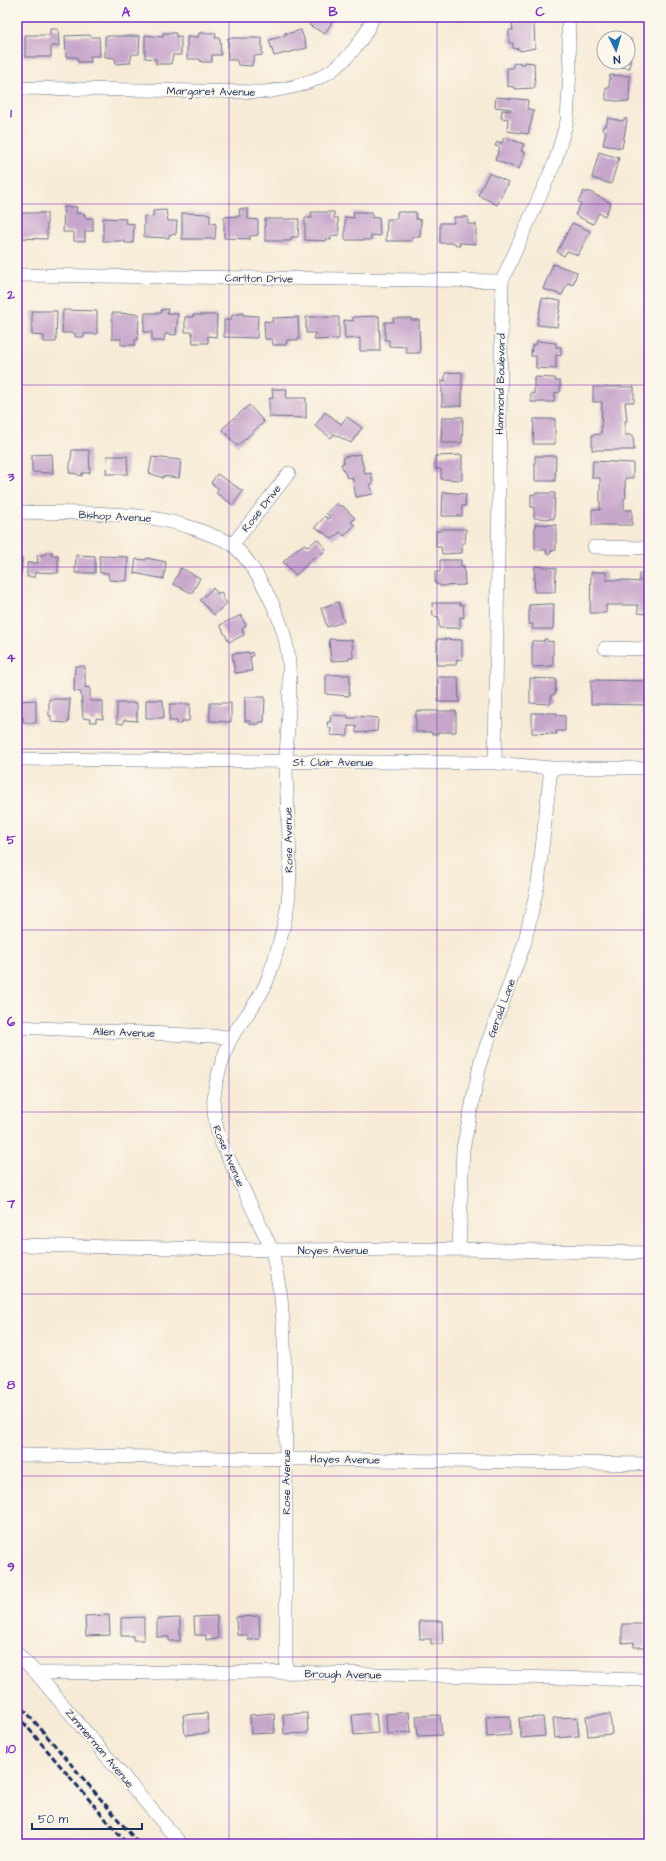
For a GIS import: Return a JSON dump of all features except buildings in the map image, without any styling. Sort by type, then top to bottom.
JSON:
[{"type":"street","name":"Margaret Avenue","points":[[17,88],[265,92],[290,88],[325,75],[345,59],[359,41],[373,17]]},
{"type":"street","name":"Hammond Boulevard","points":[[495,763],[502,280],[555,162],[567,121],[570,69],[568,17]]},
{"type":"street","name":"Carlton Drive","points":[[17,275],[502,280]]},
{"type":"street","name":"Rose Drive","points":[[233,544],[289,472]]},
{"type":"street","name":"Bishop Avenue","points":[[17,512],[129,514],[167,519],[233,544]]},
{"type":"street","name":"Rose Avenue","points":[[233,544],[261,580],[286,641],[291,681],[286,762],[289,871],[288,903],[283,927],[267,982],[252,1010],[232,1036],[218,1074],[212,1100],[215,1124],[221,1142],[272,1250],[281,1297],[284,1339],[286,1458],[286,1672]]},
{"type":"street","points":[[594,547],[649,548]]},
{"type":"street","points":[[605,648],[649,649]]},
{"type":"street","name":"St. Clair Avenue","points":[[17,759],[495,763],[551,768],[649,768]]},
{"type":"street","name":"Gerald Lane","points":[[459,1249],[463,1148],[482,1060],[524,946],[528,930],[538,884],[551,768]]},
{"type":"street","name":"Allen Avenue","points":[[17,1027],[232,1036]]},
{"type":"street","name":"Noyes Avenue","points":[[17,1245],[272,1250],[459,1249],[649,1253]]},
{"type":"street","name":"Hayes Avenue","points":[[17,1455],[649,1464]]},
{"type":"street","name":"Zimmerman Avenue","points":[[17,1653],[36,1673],[181,1844]]},
{"type":"street","name":"Brough Avenue","points":[[36,1673],[286,1672],[649,1680]]},
{"type":"railway","points":[[17,1701],[139,1844]]},
{"type":"railway","points":[[17,1715],[127,1844]]}]
